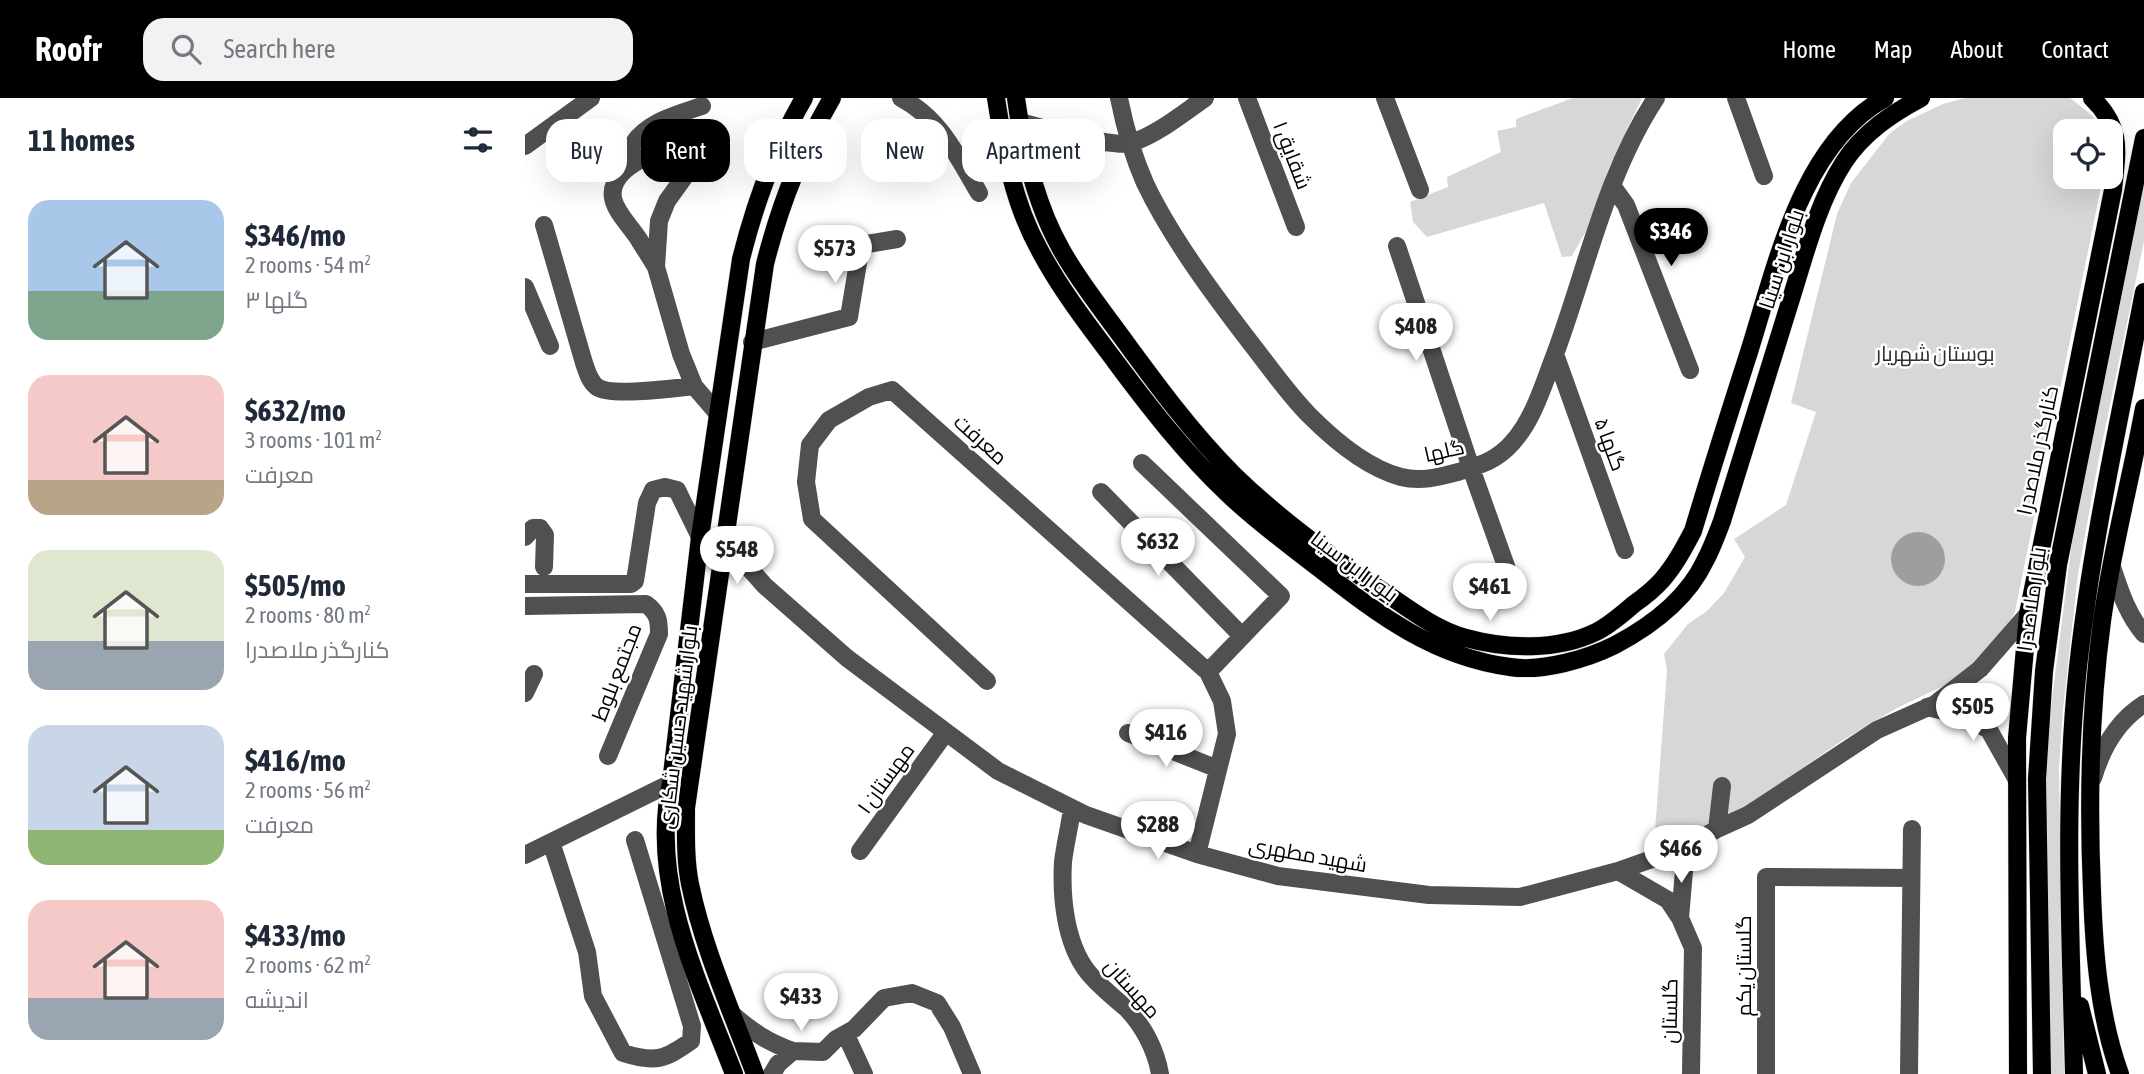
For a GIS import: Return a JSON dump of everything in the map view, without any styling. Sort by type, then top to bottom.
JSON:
[{"type":"main road","name":"بلوار شهید حسین شکاری","points":[[734,1074],[682,939],[670,887],[665,849],[666,806],[717,414],[741,259],[753,214],[790,123],[804,98]]},
{"type":"main road","name":"بلوار شهید حسین شکاری","points":[[755,1074],[701,929],[689,882],[686,808],[765,264],[775,221],[811,134],[832,98]]},
{"type":"main road","name":"بلوار ابن سینا","points":[[996,98],[1017,199],[1038,247],[1069,298],[1106,349],[1164,425],[1200,466],[1271,531],[1356,597],[1400,627],[1455,655],[1514,668],[1545,666],[1596,655],[1634,635],[1655,621],[1690,584],[1705,563],[1722,521],[1809,240],[1832,183],[1845,161],[1869,133],[1899,109],[1921,98]]},
{"type":"main road","name":"بلوار ابن سینا","points":[[1016,98],[1020,119]]},
{"type":"main road","name":"بلوار ابن سینا","points":[[1033,182],[1042,210],[1060,248],[1080,280],[1191,427],[1258,497],[1365,580],[1436,626],[1465,638],[1515,646],[1559,642],[1595,632],[1617,619],[1662,581],[1680,556],[1693,531],[1778,259],[1807,188],[1826,154],[1846,128],[1885,98]]},
{"type":"main road","name":"کنارگذر ملاصدرا","points":[[2018,1074],[2016,778],[2028,614],[2113,190],[2118,151],[2116,133],[2108,117],[2092,98]]},
{"type":"main road","name":"بلوار ملاصدرا","points":[[2042,1074],[2037,779],[2043,671],[2058,565],[2144,138]]},
{"type":"main road","points":[[2096,273],[2116,277]]},
{"type":"main road","points":[[2074,1074],[2069,777],[2078,668],[2092,566],[2144,292]]},
{"type":"main road","points":[[2110,470],[2143,411]]},
{"type":"main road","points":[[2120,1074],[2110,1041],[2097,965],[2093,921],[2090,788],[2102,622],[2143,411]]},
{"type":"main road","points":[[2065,424],[2085,429]]},
{"type":"main road","points":[[701,537],[724,540]]},
{"type":"main road","points":[[671,783],[689,778]]},
{"type":"main road","points":[[2090,839],[2072,972],[2097,1074]]},
{"type":"street","points":[[525,146],[591,98]]},
{"type":"street","points":[[901,98],[913,104],[942,130],[979,193]]},
{"type":"street","name":"گلها","points":[[1119,98],[1129,144],[1146,184],[1200,274],[1310,415],[1339,442],[1381,470],[1403,478],[1429,480],[1492,462],[1513,442],[1529,416],[1555,354],[1620,166],[1643,118],[1656,98]]},
{"type":"street","points":[[1105,141],[1129,144],[1165,127],[1205,98]]},
{"type":"street","name":"شقایق ۱","points":[[1247,98],[1296,228]]},
{"type":"street","points":[[1385,98],[1420,190]]},
{"type":"street","points":[[1736,98],[1764,176]]},
{"type":"street","points":[[627,158],[633,143],[645,132],[665,119],[702,106]]},
{"type":"street","points":[[616,182],[613,195],[616,209],[656,267],[667,309],[694,386],[717,414]]},
{"type":"street","points":[[656,267],[659,221],[667,201],[681,182]]},
{"type":"street","points":[[1613,187],[1626,205],[1691,370]]},
{"type":"street","points":[[544,225],[590,380],[602,390],[618,391],[694,386]]},
{"type":"street","points":[[752,342],[849,317],[861,245],[897,239]]},
{"type":"street","points":[[1397,246],[1511,580]]},
{"type":"street","points":[[525,287],[550,346]]},
{"type":"street","name":"گلها ۵","points":[[1555,354],[1625,550]]},
{"type":"street","name":"معرفت","points":[[987,681],[813,519],[806,482],[810,445],[829,420],[869,397],[891,390],[1208,673],[1222,701],[1227,734],[1197,855]]},
{"type":"street","points":[[1142,463],[1281,596],[1208,673]]},
{"type":"street","points":[[525,584],[631,584],[635,581],[647,503],[653,490],[665,487],[677,490],[701,537]]},
{"type":"street","points":[[1101,492],[1242,636]]},
{"type":"street","points":[[525,537],[533,528],[540,528],[545,535],[544,567]]},
{"type":"street","name":"شهید مطهری","points":[[724,540],[765,586],[841,653],[997,771],[1086,815],[1197,855],[1278,876],[1429,895],[1520,897],[1618,871],[1686,846],[1748,816],[1878,730],[1935,704],[1980,669],[2028,614]]},
{"type":"street","points":[[2112,567],[2123,600],[2144,634]]},
{"type":"street","name":"مجتمع بلوط","points":[[525,606],[646,604],[656,611],[659,634],[608,756]]},
{"type":"street","points":[[525,693],[534,674]]},
{"type":"street","points":[[2090,788],[2107,742],[2120,725],[2144,704]]},
{"type":"street","points":[[1927,707],[1964,716],[1989,730],[2016,778]]},
{"type":"street","name":"مهستان ۱","points":[[860,851],[946,733]]},
{"type":"street","points":[[1128,733],[1218,769]]},
{"type":"street","points":[[525,855],[671,783]]},
{"type":"street","points":[[1717,829],[1722,786]]},
{"type":"street","name":"مهستان","points":[[1073,808],[1063,861],[1068,925],[1075,949],[1086,969],[1128,1010],[1141,1027],[1158,1062],[1160,1074]]},
{"type":"street","points":[[1909,1074],[1912,829]]},
{"type":"street","points":[[551,842],[587,951],[593,996],[623,1053],[645,1060],[668,1056],[691,1041],[692,1026],[635,840]]},
{"type":"street","points":[[1680,918],[1686,846]]},
{"type":"street","points":[[1618,871],[1668,900],[1680,918]]},
{"type":"street","name":"گلستان یکم","points":[[1766,1074],[1766,877],[1911,878]]},
{"type":"street","name":"گلستان","points":[[1680,918],[1693,948],[1691,1074]]},
{"type":"street","points":[[734,1016],[755,1034],[774,1045],[793,1051],[823,1052],[836,1039],[846,1035],[884,998],[912,993],[937,1003],[952,1027],[972,1074]]},
{"type":"street","points":[[846,1035],[864,1074]]},
{"type":"street","points":[[772,1074],[793,1051]]},
{"type":"green space","points":[[1573,98],[1642,98],[1610,165],[1586,231],[1572,256],[1562,257],[1544,203],[1427,237],[1413,222],[1410,202],[1448,187],[1447,177],[1501,152],[1497,131],[1516,127],[1516,119]]},
{"type":"green space","name":"بوستان شهریار","points":[[1965,98],[2070,98],[2095,119],[2053,119],[2053,189],[2101,189],[2015,612],[2007,628],[1968,674],[1897,708],[1840,742],[1747,806],[1700,828],[1654,844],[1667,670],[1664,654],[1688,624],[1707,611],[1724,593],[1745,557],[1734,539],[1786,505],[1816,412],[1791,403],[1837,214],[1851,183],[1890,133],[1907,121],[1943,104]]},
{"type":"green space","points":[[2144,170],[2144,241],[2078,574],[2063,709],[2059,767],[2064,1074],[2051,1074],[2044,836],[2047,739],[2073,534]]},
{"type":"shaded area","points":[[1923,532],[1933,536],[1941,544],[1945,559],[1941,574],[1933,582],[1913,586],[1903,582],[1895,574],[1891,554],[1895,544],[1903,536]]}]
